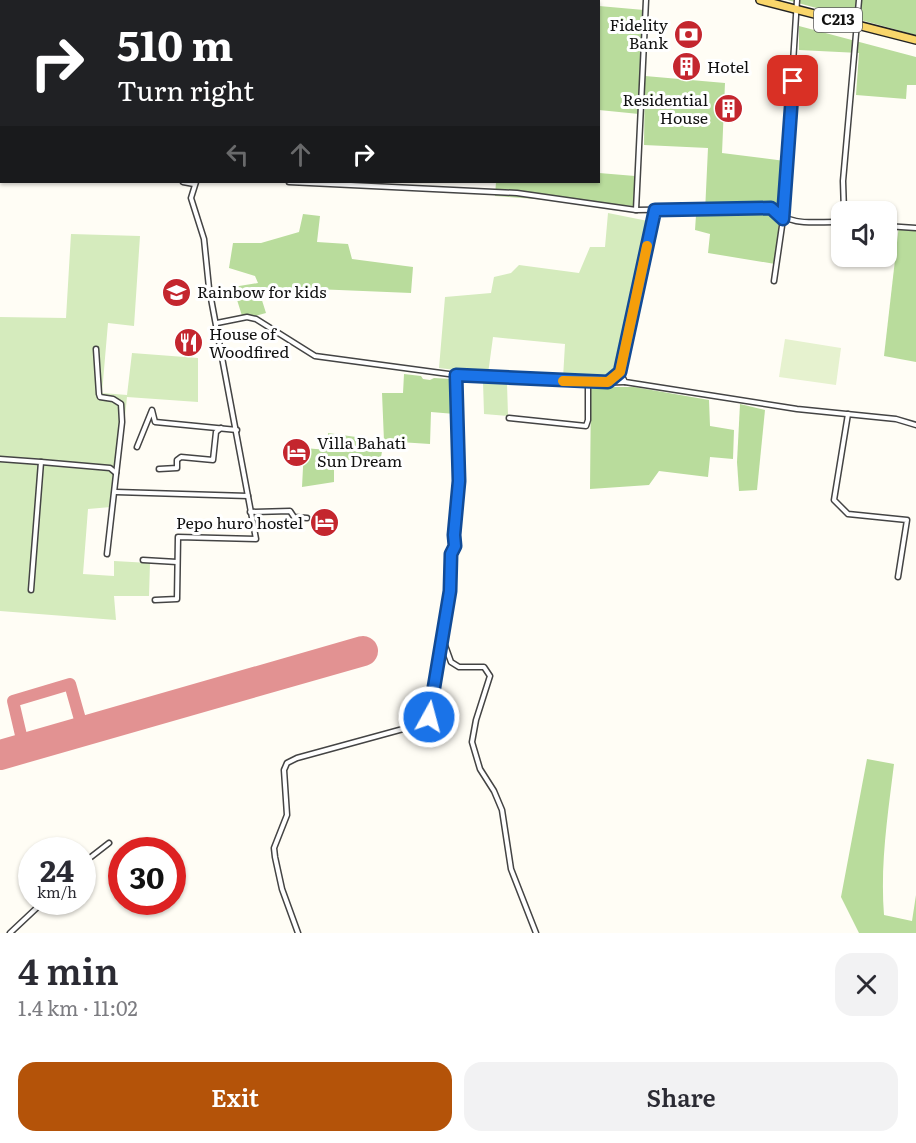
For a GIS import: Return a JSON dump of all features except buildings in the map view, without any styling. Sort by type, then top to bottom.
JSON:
[{"type":"main road","name":"C213","points":[[760,0],[798,12],[857,24],[916,40]]},
{"type":"street","points":[[636,210],[646,0]]},
{"type":"street","points":[[774,281],[783,219],[797,0]]},
{"type":"street","points":[[844,201],[843,181],[859,0]]},
{"type":"street","points":[[155,600],[177,599],[179,536],[256,539],[209,288],[204,239],[191,198],[195,183]]},
{"type":"street","points":[[310,183],[517,193],[636,210],[771,208],[783,219],[796,222],[831,222]]},
{"type":"street","points":[[608,382],[620,372],[655,210]]},
{"type":"street","points":[[897,227],[916,228]]},
{"type":"street","points":[[217,323],[252,317],[315,356],[456,375],[588,383],[625,382],[896,419],[916,425]]},
{"type":"street","points":[[96,349],[100,397],[113,399],[121,404],[122,422],[116,492],[107,536],[107,554]]},
{"type":"street","points":[[620,372],[625,382]]},
{"type":"street","points":[[298,933],[282,889],[274,848],[287,815],[284,770],[287,763],[297,758],[425,723],[431,709],[450,591],[451,554],[455,546],[459,481],[456,375]]},
{"type":"street","points":[[509,418],[586,426],[588,383]]},
{"type":"street","points":[[137,447],[144,434],[146,420],[152,410],[155,422],[237,430]]},
{"type":"street","points":[[848,414],[834,500],[848,514],[907,520],[898,577]]},
{"type":"street","points":[[159,469],[177,468],[177,460],[181,457],[213,460],[216,454],[216,432],[221,428]]},
{"type":"street","points":[[0,459],[110,468],[116,473]]},
{"type":"street","points":[[31,590],[41,462]]},
{"type":"street","points":[[116,492],[248,496]]},
{"type":"street","points":[[250,512],[290,511],[294,517],[307,518]]},
{"type":"street","points":[[143,560],[177,562]]},
{"type":"street","points":[[442,637],[451,662],[459,666],[484,667],[490,676],[476,720],[472,742],[480,769],[494,791],[502,810],[511,869],[536,933]]},
{"type":"street","points":[[96,853],[108,844]]},
{"type":"street","points":[[9,933],[29,915]]},
{"type":"green space","points":[[787,0],[916,0],[916,35]]},
{"type":"green space","points":[[600,6],[644,10],[639,114],[600,110]]},
{"type":"green space","points":[[799,26],[916,57],[916,85],[907,85],[906,99],[856,95],[859,53],[799,50]]},
{"type":"green space","points":[[645,76],[725,83],[722,153],[785,161],[775,264],[708,253],[710,234],[695,230],[696,215],[705,212],[708,148],[644,145]]},
{"type":"green space","points":[[600,173],[635,176],[633,206],[495,196],[496,183],[600,183]]},
{"type":"green space","points":[[608,213],[648,221],[619,368],[607,379],[563,378],[565,344],[493,337],[488,374],[439,368],[445,297],[491,293],[494,277],[511,273],[519,265],[579,273],[590,247],[605,247]]},
{"type":"green space","points":[[303,214],[320,216],[317,242],[348,244],[352,259],[413,267],[411,293],[315,289],[281,294],[266,289],[260,294],[266,313],[243,319],[233,287],[258,283],[255,276],[229,268],[233,243],[261,243],[299,232]]},
{"type":"green space","points":[[899,225],[916,226],[916,362],[884,356],[894,267],[897,267]]},
{"type":"green space","points":[[71,234],[140,236],[134,326],[108,323],[102,393],[127,395],[132,353],[198,358],[198,402],[127,397],[120,464],[115,467],[111,507],[88,509],[83,574],[114,576],[114,561],[150,563],[149,596],[114,596],[116,620],[0,611],[0,317],[66,318]]},
{"type":"green space","points":[[785,339],[841,348],[836,385],[779,377]]},
{"type":"green space","points":[[404,374],[421,376],[423,379],[430,380],[434,378],[452,379],[455,414],[431,412],[430,444],[384,441],[382,393],[403,393]]},
{"type":"green space","points":[[483,381],[507,383],[508,416],[484,414]]},
{"type":"green space","points":[[591,387],[634,387],[709,400],[710,426],[734,430],[733,459],[710,457],[708,477],[659,471],[649,485],[590,489]]},
{"type":"green space","points":[[740,404],[765,410],[757,490],[739,491],[737,462]]},
{"type":"green space","points":[[328,433],[384,441],[381,457],[334,461],[334,482],[302,487],[304,448],[328,450]]},
{"type":"green space","points":[[867,759],[894,764],[884,858],[884,915],[912,921],[916,895],[916,933],[859,933],[841,897]]},
{"type":"taxiway","points":[[24,748],[13,701],[70,684],[83,730]]},
{"type":"runway","points":[[0,755],[363,651]]},
{"type":"slow traffic","points":[[563,381],[608,382],[620,372],[647,246]]},
{"type":"place","name":"Fidelity Bank","points":[[689,34]]},
{"type":"place","name":"Hotel","points":[[686,67]]},
{"type":"place","name":"Residential House","points":[[729,109]]},
{"type":"place","name":"Rainbow for kids","points":[[176,292]]},
{"type":"place","name":"House of Woodfired","points":[[188,343]]},
{"type":"place","name":"Villa Bahati Sun Dream","points":[[296,452]]},
{"type":"place","name":"Pepo huro hostel","points":[[324,523]]},
{"type":"route","points":[[429,717],[433,682],[450,591],[448,578],[451,554],[455,546],[459,481],[456,375],[588,383],[608,382],[620,372],[655,210],[771,208],[783,219],[793,81]]}]
